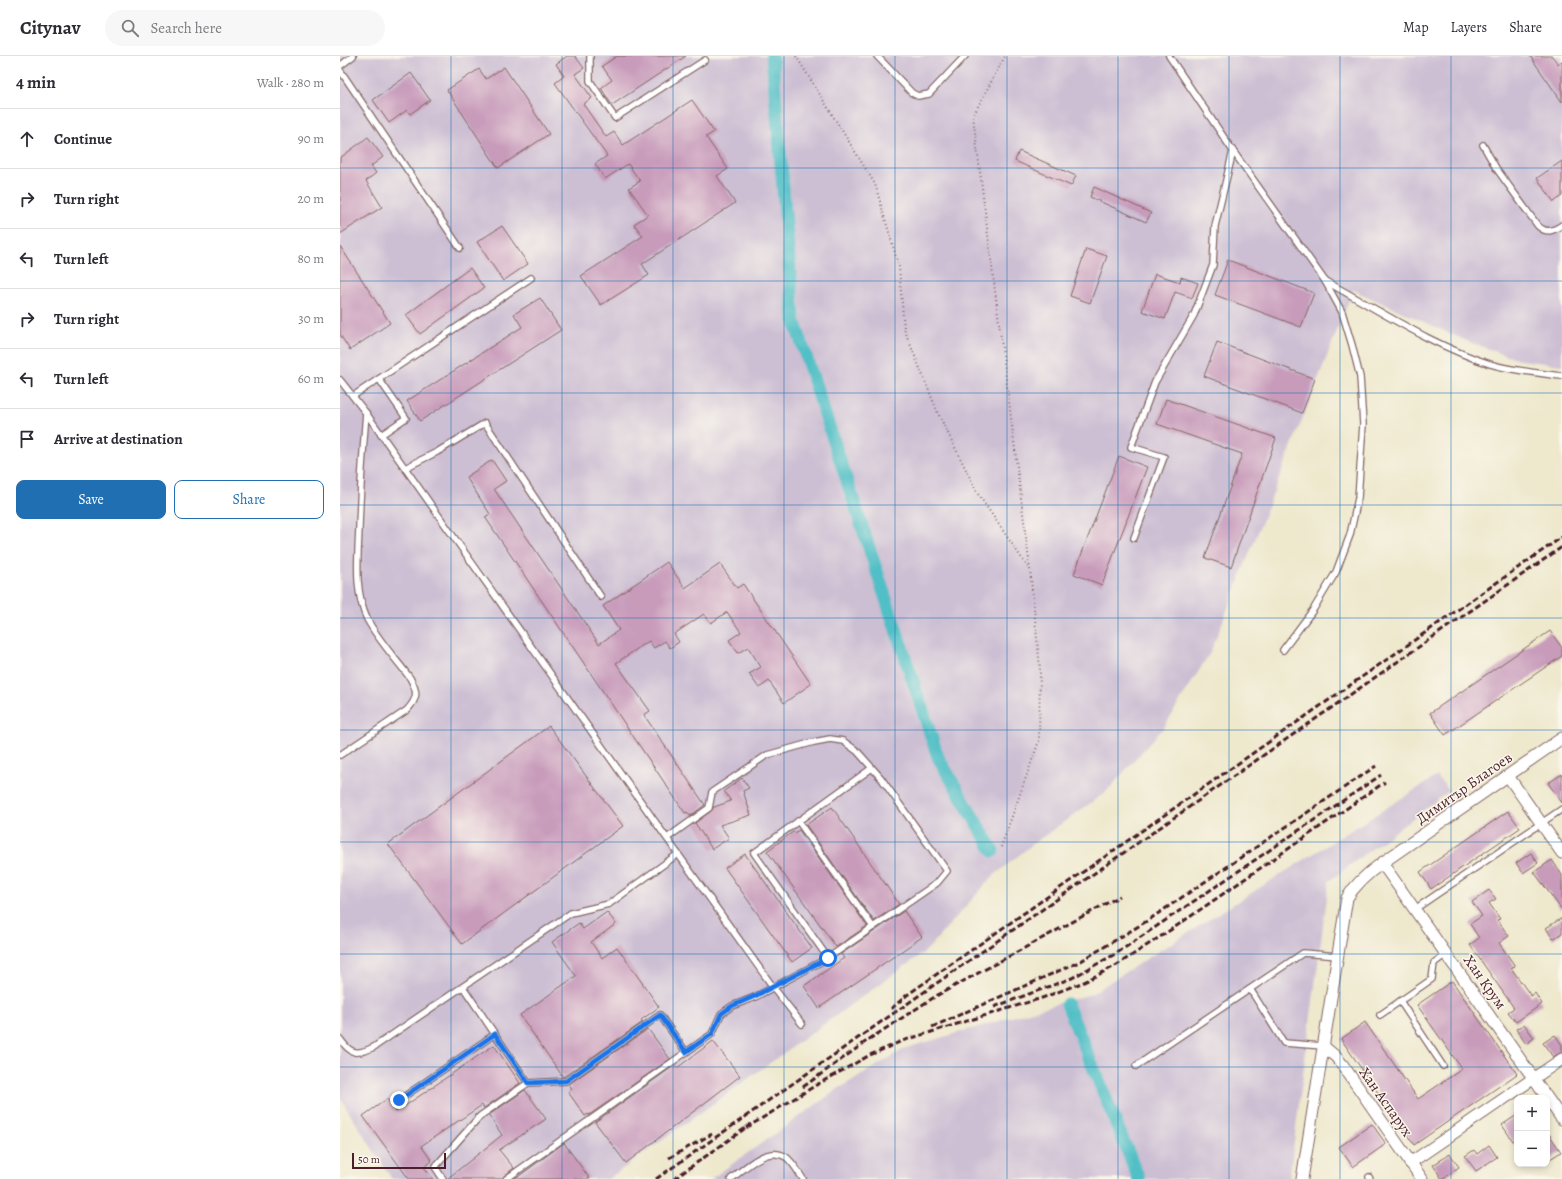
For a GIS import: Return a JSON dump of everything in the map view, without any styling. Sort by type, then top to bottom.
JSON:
[{"type":"street","name":"Димитър Благоев","points":[[1302,1179],[1347,898],[1354,886],[1382,862],[1562,738]]},
{"type":"street","points":[[1508,776],[1562,853]]},
{"type":"street","name":"Хан Крум","points":[[1382,862],[1562,1119]]},
{"type":"street","name":"Хан Аспарух","points":[[1323,1046],[1342,1064],[1410,1164],[1422,1179]]},
{"type":"street","points":[[1410,1164],[1562,1059]]},
{"type":"lane","points":[[340,66],[353,56]]},
{"type":"lane","points":[[590,56],[590,81],[615,118],[705,60]]},
{"type":"lane","points":[[877,56],[912,93],[918,96],[929,94],[965,56]]},
{"type":"lane","points":[[1169,56],[1233,152],[1325,281],[1342,312],[1360,377],[1363,424],[1358,498],[1350,534],[1336,572],[1313,610],[1283,650]]},
{"type":"lane","points":[[340,70],[460,248]]},
{"type":"lane","points":[[1483,145],[1496,168],[1538,226],[1543,231],[1550,231],[1562,225]]},
{"type":"lane","points":[[1134,538],[1164,458],[1131,447],[1155,382],[1194,315],[1213,264],[1214,226],[1233,152]]},
{"type":"lane","points":[[353,396],[531,278]]},
{"type":"lane","points":[[1325,281],[1418,333],[1456,352],[1491,364],[1528,372],[1562,376]]},
{"type":"lane","points":[[379,379],[406,418],[382,435]]},
{"type":"lane","points":[[340,380],[382,435],[678,854],[773,987],[802,1024]]},
{"type":"lane","points":[[340,755],[407,710],[414,703],[416,694],[415,686],[410,678],[367,618],[359,589],[357,572],[366,413]]},
{"type":"lane","points":[[405,468],[437,452],[485,423],[601,597]]},
{"type":"lane","points":[[506,1179],[712,1034],[721,1014],[732,1006],[773,987],[828,958],[937,883],[947,871],[872,768],[856,751],[843,741],[830,739],[767,755],[712,792],[709,808],[667,838]]},
{"type":"lane","points":[[828,958],[754,853],[872,768]]},
{"type":"lane","points":[[1415,909],[1562,809]]},
{"type":"lane","points":[[798,821],[873,927]]},
{"type":"lane","points":[[340,1039],[347,1049],[355,1053],[364,1052],[374,1047],[571,913],[609,904],[678,854]]},
{"type":"lane","points":[[1136,1066],[1303,953],[1338,956]]},
{"type":"lane","points":[[1380,1015],[1432,979],[1434,963],[1447,954]]},
{"type":"lane","points":[[463,987],[528,1083]]},
{"type":"lane","points":[[1250,989],[1284,1043],[1323,1046]]},
{"type":"lane","points":[[1400,1001],[1443,1066]]},
{"type":"lane","points":[[443,1179],[435,1168],[480,1116],[528,1083],[566,1081],[660,1015],[686,1052]]},
{"type":"lane","points":[[399,1100],[495,1034]]},
{"type":"lane","points":[[730,1179],[769,1154],[777,1154],[786,1157],[803,1179]]},
{"type":"path","points":[[796,56],[876,184],[900,267],[904,329],[938,413],[978,494],[1030,569]]},
{"type":"path","points":[[1001,847],[1039,741],[1040,668],[1030,569],[973,116],[1005,56]]},
{"type":"shaded area","points":[[340,56],[1562,56],[1562,365],[1519,360],[1469,342],[1353,290],[1211,651],[1164,727],[1106,792],[1034,843],[991,878],[926,951],[608,1179],[392,1179],[340,1098]]},
{"type":"shaded area","points":[[1437,776],[1449,791],[1329,881],[1289,1179],[711,1179],[838,1089],[906,1048],[1091,994]]},
{"type":"building","points":[[567,56],[575,56],[584,68],[575,74],[592,98],[583,104],[606,137],[614,132],[623,145],[692,100],[714,132],[706,137],[728,169],[717,176],[735,203],[642,264],[649,275],[601,305],[581,276],[643,236],[634,224],[648,215],[629,188],[640,181],[628,164],[605,179],[595,164],[607,156],[555,83],[564,76],[556,64]]},
{"type":"building","points":[[617,56],[686,56],[612,105],[601,88],[612,80],[602,66]]},
{"type":"building","points":[[1530,56],[1552,56],[1558,64],[1562,61],[1562,102]]},
{"type":"building","points":[[504,67],[549,134],[498,168],[447,90],[479,69],[486,79]]},
{"type":"building","points":[[411,73],[430,100],[410,114],[407,110],[389,123],[373,100]]},
{"type":"building","points":[[368,137],[383,157],[371,166],[376,173],[366,181],[382,207],[340,234],[340,158]]},
{"type":"building","points":[[1019,151],[1076,176],[1071,186],[1015,161]]},
{"type":"building","points":[[1562,161],[1562,196],[1554,202],[1537,178]]},
{"type":"building","points":[[1094,187],[1151,213],[1146,222],[1090,197]]},
{"type":"building","points":[[502,226],[528,264],[503,281],[477,242]]},
{"type":"building","points":[[340,246],[390,323],[350,350],[340,335]]},
{"type":"building","points":[[1086,249],[1107,256],[1090,303],[1070,296]]},
{"type":"building","points":[[1228,260],[1314,293],[1301,327],[1215,295]]},
{"type":"building","points":[[470,268],[484,288],[420,334],[406,315]]},
{"type":"building","points":[[1155,274],[1180,282],[1181,277],[1198,283],[1192,298],[1175,292],[1165,319],[1142,311]]},
{"type":"building","points":[[540,298],[561,330],[420,421],[407,401],[522,327],[514,314]]},
{"type":"building","points":[[1217,342],[1315,379],[1302,413],[1204,376]]},
{"type":"building","points":[[1166,399],[1276,438],[1231,567],[1205,558],[1242,454],[1157,424]]},
{"type":"building","points":[[1119,456],[1147,467],[1102,585],[1074,574]]},
{"type":"building","points":[[492,460],[506,481],[494,489],[599,644],[619,630],[603,606],[667,562],[685,588],[720,564],[737,588],[743,584],[811,684],[784,703],[769,681],[759,688],[749,674],[761,667],[748,647],[738,653],[729,640],[741,632],[727,612],[711,623],[704,614],[674,634],[679,642],[670,648],[665,641],[654,648],[649,641],[616,663],[650,711],[644,715],[705,805],[690,816],[687,812],[685,813],[485,517],[490,514],[466,477]]},
{"type":"building","points":[[1550,631],[1562,648],[1562,656],[1445,735],[1430,713]]},
{"type":"building","points":[[549,726],[623,826],[462,944],[388,844]]},
{"type":"building","points":[[1562,774],[1562,803],[1548,783]]},
{"type":"building","points":[[742,778],[749,788],[743,791],[751,815],[720,825],[729,838],[712,849],[695,823],[714,807],[731,801],[724,791]]},
{"type":"building","points":[[832,807],[899,904],[874,921],[806,825]]},
{"type":"building","points":[[1508,811],[1520,828],[1431,889],[1420,872]]},
{"type":"building","points":[[799,830],[867,926],[836,947],[767,851],[793,832],[794,833]]},
{"type":"building","points":[[1531,853],[1538,863],[1523,873],[1516,863]]},
{"type":"building","points":[[745,854],[812,948],[792,962],[725,868]]},
{"type":"building","points":[[1552,860],[1562,875],[1562,910],[1534,872]]},
{"type":"building","points":[[1489,890],[1496,899],[1489,903],[1500,919],[1497,920],[1509,936],[1499,943],[1515,966],[1511,968],[1531,996],[1535,993],[1542,1004],[1516,1022],[1508,1012],[1514,1008],[1470,945],[1479,938],[1470,924],[1482,916],[1472,902]]},
{"type":"building","points":[[904,911],[922,937],[819,1008],[804,986],[844,958],[841,954]]},
{"type":"building","points":[[607,912],[616,924],[591,942],[602,958],[617,947],[659,1007],[641,1020],[643,1022],[563,1077],[520,1015],[576,976],[552,942],[579,923],[583,929]]},
{"type":"building","points":[[1562,918],[1562,933],[1553,939],[1546,928]]},
{"type":"building","points":[[1452,981],[1517,1074],[1414,1145],[1341,1039],[1365,1022],[1418,1099],[1462,1069],[1417,1005]]},
{"type":"building","points":[[1524,1024],[1534,1038],[1526,1044],[1516,1029]]},
{"type":"building","points":[[648,1029],[670,1059],[589,1115],[588,1114],[585,1116],[568,1092],[572,1089],[569,1084]]},
{"type":"building","points":[[1555,1035],[1562,1045],[1562,1052],[1553,1057],[1543,1043]]},
{"type":"building","points":[[713,1041],[740,1076],[626,1163],[595,1122],[675,1065],[677,1068]]},
{"type":"building","points":[[494,1045],[520,1083],[484,1108],[482,1105],[421,1146],[432,1161],[424,1167],[433,1179],[409,1179],[363,1116],[387,1099],[396,1112]]},
{"type":"building","points":[[525,1090],[546,1119],[499,1150],[514,1168],[502,1179],[447,1179],[502,1135],[489,1115]]},
{"type":"building","points":[[1514,1117],[1514,1143],[1502,1125]]},
{"type":"building","points":[[1372,1124],[1386,1144],[1353,1167],[1339,1147]]},
{"type":"building","points":[[1550,1136],[1561,1152],[1550,1159]]},
{"type":"building","points":[[564,1143],[590,1179],[513,1179],[519,1176]]},
{"type":"building","points":[[1489,1145],[1497,1157],[1476,1171],[1465,1156],[1474,1150],[1477,1154]]},
{"type":"building","points":[[1450,1154],[1459,1167],[1442,1179],[1433,1165]]},
{"type":"waterway","points":[[772,56],[794,320],[938,757],[993,851]]},
{"type":"waterway","points":[[1067,1004],[1139,1179]]},
{"type":"railway","points":[[891,1009],[907,995],[1562,537]]},
{"type":"railway","points":[[656,1179],[1562,547]]},
{"type":"railway","points":[[932,1027],[1081,961],[1147,921],[1376,766]]},
{"type":"railway","points":[[994,1007],[1072,978],[1117,953],[1381,775]]},
{"type":"railway","points":[[746,1128],[818,1084],[870,1055],[902,1041],[1042,998],[1084,982],[1117,965],[1178,925],[1385,782]]},
{"type":"railway","points":[[803,1087],[871,1038],[936,996],[1120,896]]},
{"type":"railway","points":[[674,1179],[751,1124]]},
{"type":"railway","points":[[669,1158],[712,1134]]},
{"type":"route","points":[[399,1100],[495,1034],[528,1083],[566,1081],[660,1015],[686,1052],[712,1034],[721,1014],[732,1006],[773,987],[828,958]]}]
